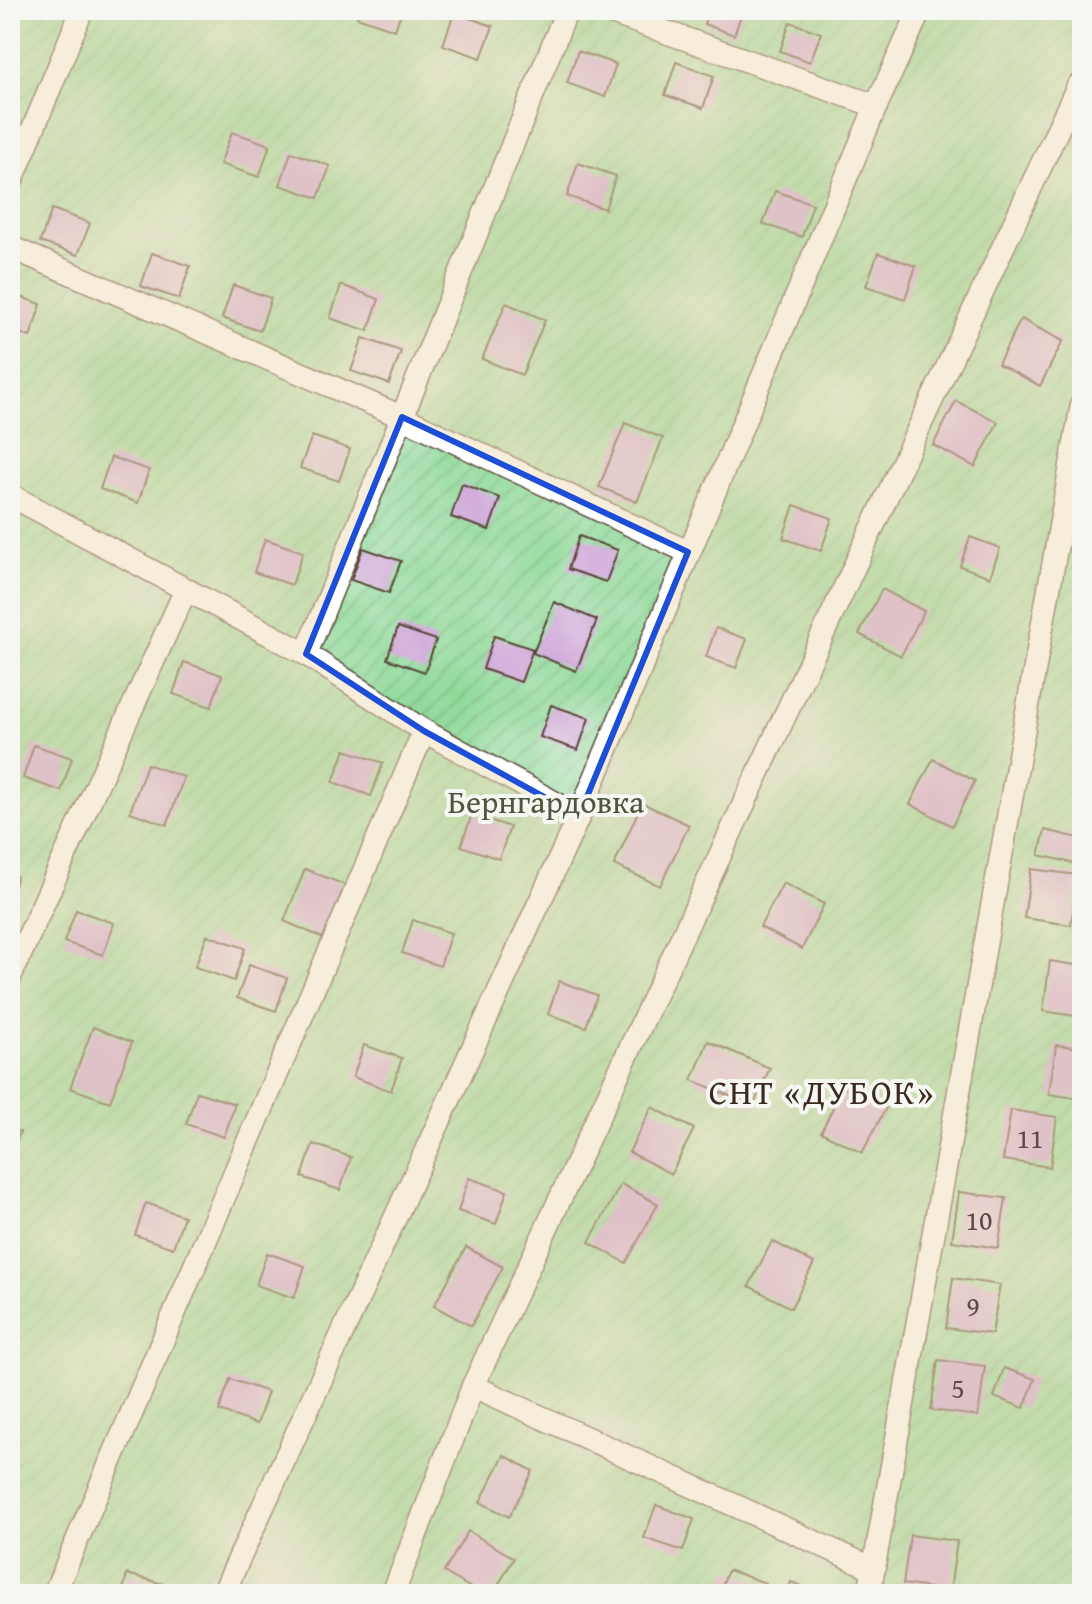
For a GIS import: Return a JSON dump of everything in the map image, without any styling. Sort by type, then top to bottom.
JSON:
[{"type":"street","points":[[10,185],[82,10]]},
{"type":"street","points":[[306,654],[567,10]]},
{"type":"street","points":[[603,10],[876,106]]},
{"type":"street","points":[[223,1594],[579,816],[876,106],[920,10]]},
{"type":"street","points":[[393,1594],[473,1386],[1082,83]]},
{"type":"street","points":[[10,247],[402,417],[688,552]]},
{"type":"street","points":[[869,1594],[1082,404]]},
{"type":"street","points":[[10,495],[306,654],[424,731],[579,816]]},
{"type":"street","points":[[10,977],[186,589]]},
{"type":"street","points":[[54,1594],[424,731]]},
{"type":"street","points":[[473,1386],[874,1569]]},
{"type":"highlighted area","points":[[402,417],[688,552],[579,816],[424,731],[306,654]]},
{"type":"green space","name":"Бернгардовка","points":[[10,10],[1082,10],[1082,1594],[10,1594]]},
{"type":"building","points":[[359,10],[402,10],[395,30],[357,17]]},
{"type":"building","points":[[709,10],[743,10],[734,35],[704,24]]},
{"type":"building","points":[[454,13],[493,26],[481,58],[443,45]]},
{"type":"building","points":[[790,22],[821,33],[810,62],[780,51]]},
{"type":"building","points":[[578,51],[616,64],[605,97],[567,83]]},
{"type":"building","points":[[676,62],[714,76],[703,108],[665,95]]},
{"type":"building","points":[[232,132],[270,145],[259,177],[220,164]]},
{"type":"building","points":[[291,152],[330,166],[318,198],[280,185]]},
{"type":"building","points":[[578,163],[616,176],[605,209],[567,196]]},
{"type":"building","points":[[775,191],[813,204],[802,237],[763,224]]},
{"type":"building","points":[[52,209],[90,223],[78,255],[40,242]]},
{"type":"building","points":[[152,253],[190,266],[179,299],[141,286]]},
{"type":"building","points":[[878,253],[916,266],[905,299],[866,286]]},
{"type":"building","points":[[233,285],[271,298],[260,331],[222,318]]},
{"type":"building","points":[[341,285],[379,299],[368,331],[330,318]]},
{"type":"building","points":[[10,293],[41,304],[30,337],[10,330]]},
{"type":"building","points":[[506,303],[545,320],[522,375],[482,359]]},
{"type":"building","points":[[1021,319],[1063,341],[1040,386],[998,364]]},
{"type":"building","points":[[363,338],[401,351],[389,384],[351,371]]},
{"type":"building","points":[[956,401],[998,422],[975,467],[933,445]]},
{"type":"building","points":[[625,423],[663,438],[637,502],[599,487]]},
{"type":"building","points":[[312,436],[350,449],[339,481],[300,468]]},
{"type":"building","points":[[111,457],[149,470],[138,503],[100,489]]},
{"type":"building","points":[[462,484],[500,498],[489,530],[451,517]]},
{"type":"building","points":[[794,505],[832,518],[821,551],[783,538]]},
{"type":"building","points":[[579,536],[618,550],[606,582],[568,569]]},
{"type":"building","points":[[970,537],[1000,548],[990,577],[960,566]]},
{"type":"building","points":[[265,539],[303,552],[292,585],[254,572]]},
{"type":"building","points":[[363,548],[401,561],[389,593],[351,580]]},
{"type":"building","points":[[882,589],[924,611],[901,656],[859,634]]},
{"type":"building","points":[[554,602],[597,620],[576,671],[533,653]]},
{"type":"building","points":[[398,627],[436,640],[425,672],[387,659]]},
{"type":"building","points":[[716,628],[747,639],[736,668],[706,657]]},
{"type":"building","points":[[494,636],[533,649],[521,682],[483,669]]},
{"type":"building","points":[[184,662],[222,675],[211,707],[173,694]]},
{"type":"building","points":[[551,705],[589,718],[578,750],[540,737]]},
{"type":"building","points":[[34,745],[72,758],[61,791],[23,778]]},
{"type":"building","points":[[345,750],[383,763],[371,796],[333,782]]},
{"type":"building","points":[[933,759],[975,781],[952,826],[910,804]]},
{"type":"building","points":[[147,764],[184,777],[167,825],[130,812]]},
{"type":"building","points":[[642,803],[689,825],[660,886],[614,865]]},
{"type":"building","points":[[472,814],[510,827],[499,859],[461,846]]},
{"type":"building","points":[[1045,830],[1079,838],[1081,865],[1039,855]]},
{"type":"building","points":[[305,869],[345,885],[323,938],[284,921]]},
{"type":"building","points":[[1031,869],[1078,875],[1071,925],[1024,918]]},
{"type":"building","points":[[10,874],[17,877],[10,897]]},
{"type":"building","points":[[783,883],[824,904],[802,949],[760,927]]},
{"type":"building","points":[[76,910],[114,923],[103,955],[64,942]]},
{"type":"building","points":[[413,920],[451,933],[440,966],[402,953]]},
{"type":"building","points":[[207,935],[245,948],[234,981],[195,967]]},
{"type":"building","points":[[1050,961],[1082,966],[1082,1017],[1043,1011]]},
{"type":"building","points":[[249,965],[287,978],[276,1011],[237,998]]},
{"type":"building","points":[[559,981],[597,995],[586,1027],[548,1014]]},
{"type":"building","points":[[93,1027],[132,1042],[110,1102],[70,1088]]},
{"type":"building","points":[[708,1041],[770,1068],[753,1106],[692,1080]]},
{"type":"building","points":[[364,1045],[402,1058],[391,1091],[353,1077]]},
{"type":"building","points":[[1056,1045],[1082,1048],[1082,1099],[1049,1094]]},
{"type":"building","points":[[843,1087],[886,1108],[862,1153],[821,1132]]},
{"type":"building","points":[[197,1092],[235,1104],[224,1137],[186,1124]]},
{"type":"building","points":[[652,1107],[694,1129],[671,1174],[629,1152]]},
{"type":"building","points":[[1011,1110],[1057,1117],[1050,1167],[1003,1160]]},
{"type":"building","points":[[10,1129],[20,1132],[10,1159]]},
{"type":"building","points":[[313,1144],[351,1157],[340,1190],[302,1177]]},
{"type":"building","points":[[469,1178],[507,1191],[496,1224],[458,1211]]},
{"type":"building","points":[[621,1184],[658,1204],[626,1263],[589,1242]]},
{"type":"building","points":[[959,1192],[1006,1198],[998,1248],[952,1241]]},
{"type":"building","points":[[146,1203],[184,1216],[173,1248],[135,1235]]},
{"type":"building","points":[[772,1241],[814,1263],[791,1308],[749,1286]]},
{"type":"building","points":[[466,1247],[503,1267],[471,1326],[434,1306]]},
{"type":"building","points":[[267,1253],[305,1266],[294,1298],[256,1285]]},
{"type":"building","points":[[953,1278],[1000,1285],[992,1334],[946,1328]]},
{"type":"building","points":[[938,1360],[985,1366],[978,1416],[931,1410]]},
{"type":"building","points":[[1004,1368],[1035,1379],[1024,1408],[994,1397]]},
{"type":"building","points":[[230,1379],[268,1392],[257,1424],[219,1411]]},
{"type":"building","points":[[504,1455],[533,1471],[509,1517],[480,1502]]},
{"type":"building","points":[[656,1505],[694,1519],[683,1551],[644,1538]]},
{"type":"building","points":[[468,1531],[514,1558],[493,1594],[481,1594],[444,1572]]},
{"type":"building","points":[[910,1535],[957,1541],[950,1591],[903,1584]]},
{"type":"building","points":[[728,1570],[766,1583],[762,1594],[719,1594]]},
{"type":"building","points":[[127,1574],[196,1593],[196,1594],[122,1594]]},
{"type":"building","points":[[791,1582],[823,1594],[787,1594]]},
{"type":"district","name":"СНТ «ДУБОК»","points":[[822,1092]]}]
